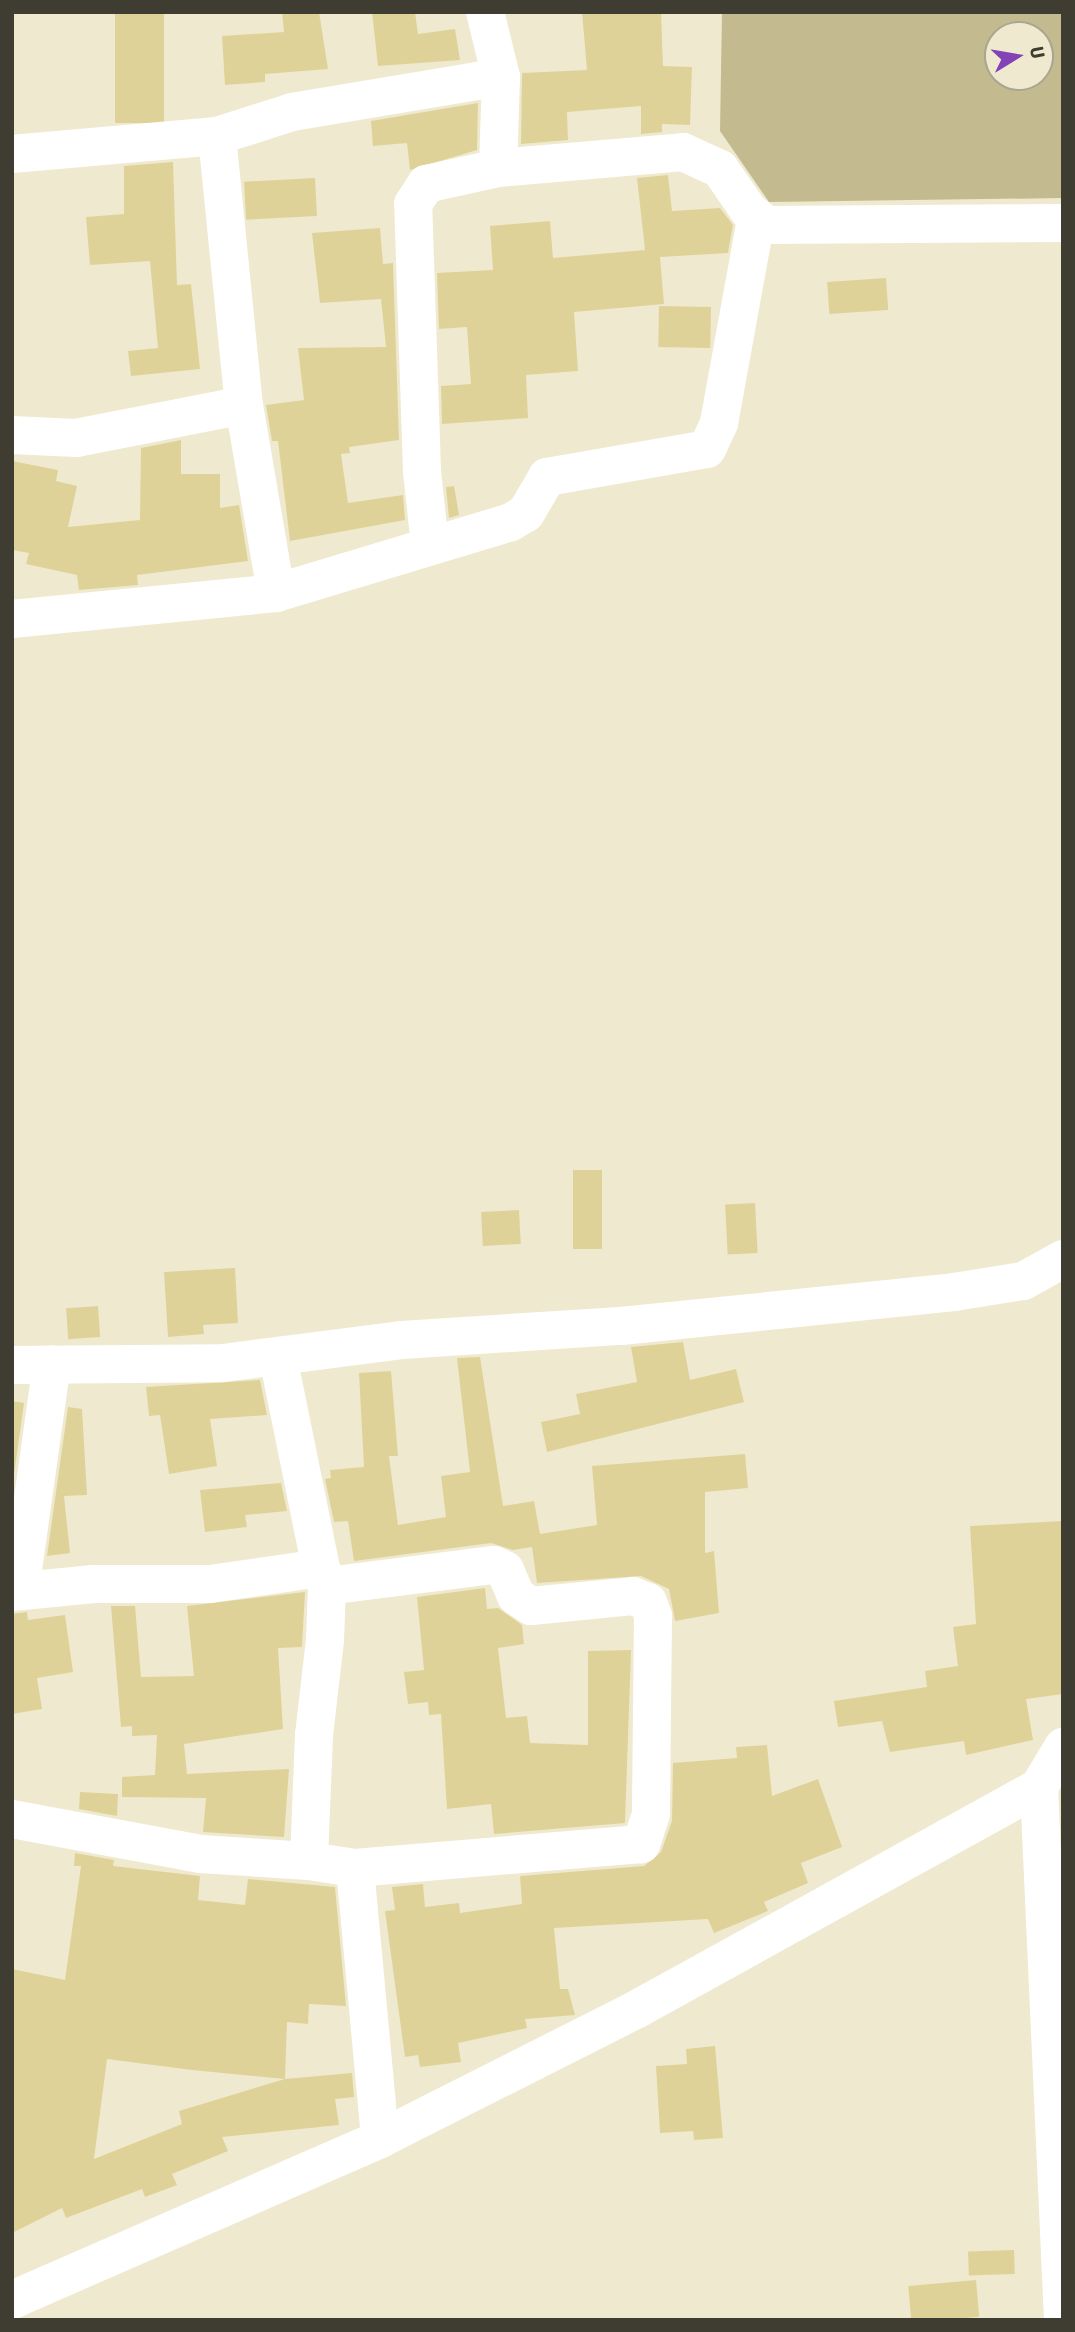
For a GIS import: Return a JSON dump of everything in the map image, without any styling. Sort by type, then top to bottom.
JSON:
[{"type":"street","points":[[485,12],[501,77],[498,168]]},
{"type":"street","points":[[12,154],[217,136],[292,112],[501,77]]},
{"type":"street","points":[[217,136],[244,405],[276,593]]},
{"type":"street","points":[[430,547],[422,471],[413,204],[426,184],[498,168],[699,154],[720,169],[756,219],[767,225],[1063,223]]},
{"type":"street","points":[[12,619],[276,593],[430,547],[526,513],[547,477],[707,449],[719,423],[756,219]]},
{"type":"street","points":[[12,435],[76,438],[244,405]]},
{"type":"street","points":[[12,1365],[278,1357],[402,1340],[489,1338],[954,1292],[1023,1281],[1063,1259]]},
{"type":"street","points":[[278,1357],[324,1577],[309,1861]]},
{"type":"street","points":[[12,1819],[201,1854],[309,1861],[355,1868],[641,1844],[650,1814],[653,1616],[648,1602],[633,1596],[531,1606],[516,1596],[505,1570],[494,1565],[210,1584],[16,1592],[52,1364]]},
{"type":"street","points":[[1063,1746],[1047,1811],[1063,2320]]},
{"type":"street","points":[[12,2300],[380,2139],[639,2008],[1047,1811]]},
{"type":"street","points":[[355,1868],[380,2139]]},
{"type":"shaded area","points":[[722,12],[1063,12],[1063,198],[769,202],[720,131]]},
{"type":"building","points":[[115,12],[164,12],[164,123],[115,123]]},
{"type":"building","points":[[282,12],[319,12],[328,69],[265,74],[265,82],[225,85],[222,36],[284,32]]},
{"type":"building","points":[[372,12],[415,12],[418,34],[455,29],[460,60],[378,66]]},
{"type":"building","points":[[582,12],[661,12],[663,66],[692,67],[690,125],[662,124],[662,132],[641,134],[641,106],[567,112],[568,140],[521,144],[522,73],[587,70]]},
{"type":"building","points":[[478,103],[477,150],[410,170],[407,143],[373,146],[371,121]]},
{"type":"building","points":[[173,162],[177,285],[191,284],[200,369],[131,376],[128,351],[158,348],[150,261],[90,265],[86,217],[124,214],[124,166]]},
{"type":"building","points":[[668,175],[672,211],[720,208],[733,225],[728,253],[660,257],[664,304],[574,312],[578,371],[526,375],[528,418],[442,424],[441,386],[471,384],[467,327],[439,329],[437,273],[493,270],[490,226],[550,221],[553,258],[645,250],[637,178]]},
{"type":"building","points":[[315,178],[317,216],[246,220],[244,182]]},
{"type":"building","points":[[380,228],[383,264],[393,263],[399,440],[349,447],[350,453],[341,454],[348,503],[403,495],[405,520],[290,541],[278,441],[272,441],[266,405],[304,400],[298,348],[386,347],[381,299],[320,303],[312,233]]},
{"type":"building","points":[[886,278],[888,310],[829,314],[827,282]]},
{"type":"building","points":[[659,306],[711,307],[710,348],[658,347]]},
{"type":"building","points":[[181,440],[181,474],[220,474],[220,508],[239,505],[248,561],[137,575],[138,585],[79,590],[77,575],[26,564],[29,553],[12,550],[12,461],[58,470],[56,481],[77,486],[68,527],[140,520],[141,448]]},
{"type":"building","points":[[454,486],[459,515],[449,518],[446,487]]},
{"type":"building","points":[[573,1170],[602,1170],[602,1249],[573,1249]]},
{"type":"building","points":[[755,1203],[758,1253],[728,1255],[725,1205]]},
{"type":"building","points":[[519,1210],[521,1244],[483,1246],[481,1212]]},
{"type":"building","points":[[235,1268],[238,1323],[203,1325],[204,1334],[168,1337],[164,1272]]},
{"type":"building","points":[[98,1306],[100,1337],[68,1339],[66,1308]]},
{"type":"building","points":[[683,1342],[690,1380],[736,1369],[744,1402],[547,1452],[541,1422],[580,1414],[576,1394],[637,1382],[631,1347]]},
{"type":"building","points":[[480,1357],[503,1506],[534,1501],[540,1534],[597,1525],[592,1466],[745,1454],[748,1488],[705,1492],[705,1553],[714,1551],[719,1613],[675,1621],[669,1589],[641,1576],[537,1583],[532,1547],[513,1550],[491,1543],[354,1561],[348,1521],[334,1522],[325,1479],[331,1478],[330,1470],[364,1467],[359,1373],[391,1371],[398,1456],[389,1456],[398,1525],[446,1517],[441,1476],[470,1472],[457,1358]]},
{"type":"building","points":[[260,1380],[267,1415],[210,1419],[217,1466],[169,1474],[160,1415],[149,1416],[146,1387]]},
{"type":"building","points":[[12,1401],[24,1403],[12,1489]]},
{"type":"building","points":[[68,1407],[82,1409],[87,1495],[64,1496],[70,1553],[47,1556]]},
{"type":"building","points":[[281,1483],[287,1511],[245,1515],[247,1527],[205,1532],[200,1490]]},
{"type":"building","points":[[1063,1521],[1063,1694],[1026,1699],[1033,1740],[966,1755],[964,1741],[890,1752],[882,1721],[838,1727],[834,1701],[927,1687],[925,1671],[958,1666],[953,1627],[976,1624],[970,1526]]},
{"type":"building","points":[[485,1588],[487,1609],[498,1608],[522,1625],[524,1644],[498,1648],[506,1718],[527,1716],[530,1743],[588,1745],[588,1651],[631,1650],[625,1823],[494,1834],[491,1804],[447,1809],[441,1714],[429,1715],[428,1702],[408,1704],[404,1672],[424,1670],[417,1597]]},
{"type":"building","points":[[305,1592],[302,1647],[278,1648],[283,1729],[184,1744],[187,1774],[289,1769],[284,1837],[203,1832],[206,1798],[122,1797],[122,1777],[155,1775],[157,1735],[132,1736],[132,1726],[121,1727],[111,1606],[135,1606],[141,1677],[194,1676],[187,1606]]},
{"type":"building","points":[[27,1612],[28,1620],[65,1615],[73,1672],[37,1678],[42,1709],[12,1714],[12,1614]]},
{"type":"building","points":[[767,1745],[772,1796],[818,1779],[842,1847],[801,1863],[808,1883],[764,1902],[768,1911],[714,1933],[708,1919],[554,1928],[560,1989],[568,1989],[575,2015],[525,2019],[527,2028],[458,2043],[461,2062],[420,2067],[418,2055],[405,2057],[385,1911],[395,1910],[392,1887],[423,1884],[425,1907],[459,1903],[460,1913],[522,1904],[520,1876],[644,1866],[661,1852],[672,1821],[673,1763],[737,1758],[736,1747]]},
{"type":"building","points":[[80,1792],[118,1794],[117,1816],[79,1809]]},
{"type":"building","points":[[75,1853],[114,1860],[113,1866],[200,1876],[198,1900],[245,1905],[248,1879],[335,1887],[346,2006],[309,2004],[308,2024],[287,2022],[285,2079],[352,2073],[354,2097],[335,2099],[339,2125],[222,2137],[228,2151],[172,2174],[177,2185],[145,2197],[142,2189],[66,2218],[62,2208],[12,2233],[12,1969],[65,1980],[81,1866],[74,1866]],"holes":[[[107,2059],[285,2079],[179,2111],[182,2124],[94,2159]]]},
{"type":"building","points":[[715,2046],[723,2138],[694,2140],[693,2131],[660,2133],[656,2066],[687,2064],[686,2049]]},
{"type":"building","points":[[1014,2250],[1015,2274],[969,2276],[968,2252]]},
{"type":"building","points":[[976,2280],[979,2317],[911,2320],[908,2286]]}]
